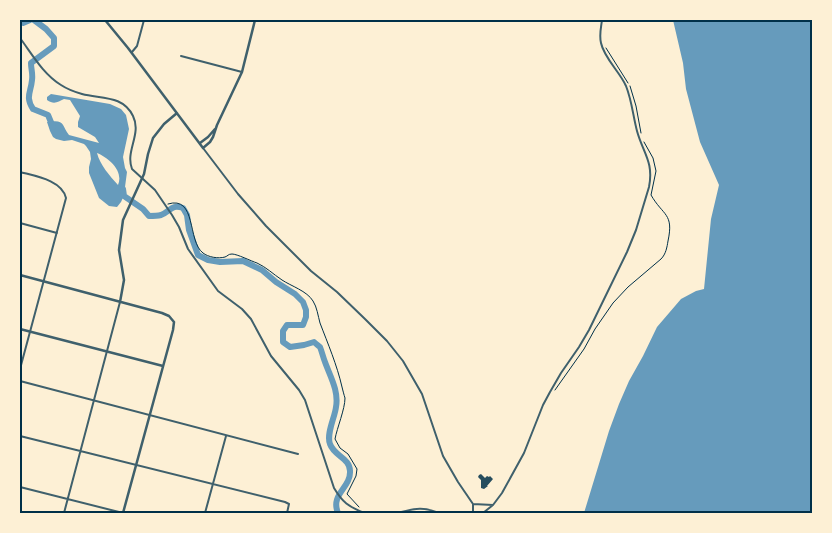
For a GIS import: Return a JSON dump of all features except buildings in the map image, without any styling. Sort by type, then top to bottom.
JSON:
[{"type":"street","points":[[105,20],[238,194],[311,271],[346,300],[396,352],[414,378],[422,394],[443,456],[473,504],[472,513]]},
{"type":"street","points":[[132,53],[137,46],[144,20]]},
{"type":"street","points":[[203,148],[213,137],[242,72],[256,20]]},
{"type":"street","points":[[483,513],[493,505],[502,493],[524,454],[550,392],[584,338],[627,252],[651,180],[650,167],[637,130],[630,96],[622,79],[602,49],[600,36],[602,20]]},
{"type":"street","points":[[20,38],[50,77],[66,88],[82,94],[116,100],[129,109],[134,117],[136,129],[130,155],[131,165],[135,172],[152,186],[166,205],[191,254],[218,291],[249,315],[271,356],[302,394],[325,462],[341,499],[364,513]]},
{"type":"street","points":[[181,56],[242,72]]},
{"type":"street","points":[[64,513],[120,302],[124,280],[119,255],[123,220],[142,178],[153,138],[164,124],[177,113]]},
{"type":"street","points":[[200,143],[208,137],[217,125]]},
{"type":"street","points":[[20,172],[51,182],[65,194],[66,198],[20,369]]},
{"type":"street","points":[[20,224],[57,233]]},
{"type":"street","points":[[20,276],[166,315],[174,322],[123,513],[20,487]]},
{"type":"street","points":[[20,329],[163,366]]},
{"type":"street","points":[[20,381],[298,454]]},
{"type":"street","points":[[20,436],[289,504],[287,513]]},
{"type":"street","points":[[206,513],[226,436]]},
{"type":"street","points":[[473,504],[493,505]]},
{"type":"street","points":[[397,513],[419,508],[439,513]]},
{"type":"path","points":[[550,392],[556,389],[613,303],[628,287],[664,256],[670,231],[668,218],[652,195],[656,170],[653,158],[643,138],[631,88],[604,43]]},
{"type":"path","points":[[166,205],[173,202],[187,208],[193,233],[201,252],[208,256],[218,257],[231,254],[237,255],[256,263],[308,295],[313,301],[338,370],[345,399],[335,439],[340,448],[348,454],[357,469],[356,476],[347,494],[361,509]]},
{"type":"water","points":[[673,20],[812,20],[812,513],[584,513],[619,404],[657,327],[681,299],[704,289],[711,219],[719,185],[700,142],[686,89],[683,63]]},
{"type":"water","points":[[51,94],[110,104],[121,109],[126,115],[129,129],[123,157],[127,172],[126,191],[117,207],[109,206],[99,198],[89,173],[91,159],[90,152],[86,146],[72,140],[56,139],[53,137],[47,122],[60,122],[69,135],[99,143],[95,137],[78,127],[80,116],[70,100],[64,99],[54,103],[49,102],[47,97]],"holes":[[[97,153],[102,155],[117,170],[119,175],[118,185],[103,166]]]},
{"type":"waterway","points":[[20,22],[23,23],[30,20]]},
{"type":"waterway","points":[[34,20],[54,38],[54,46],[31,63],[32,78],[29,101],[33,109],[48,115],[53,127]]},
{"type":"waterway","points":[[123,189],[124,196],[143,209],[149,216],[161,215],[173,207],[183,208],[187,215],[189,230],[198,255],[208,260],[220,262],[243,261],[262,270],[303,302],[306,310],[303,325],[287,325],[283,331],[283,342],[290,347],[314,342],[320,347],[334,384],[337,401],[329,440],[332,448],[345,460],[350,471],[347,482],[337,501],[338,513]]}]
